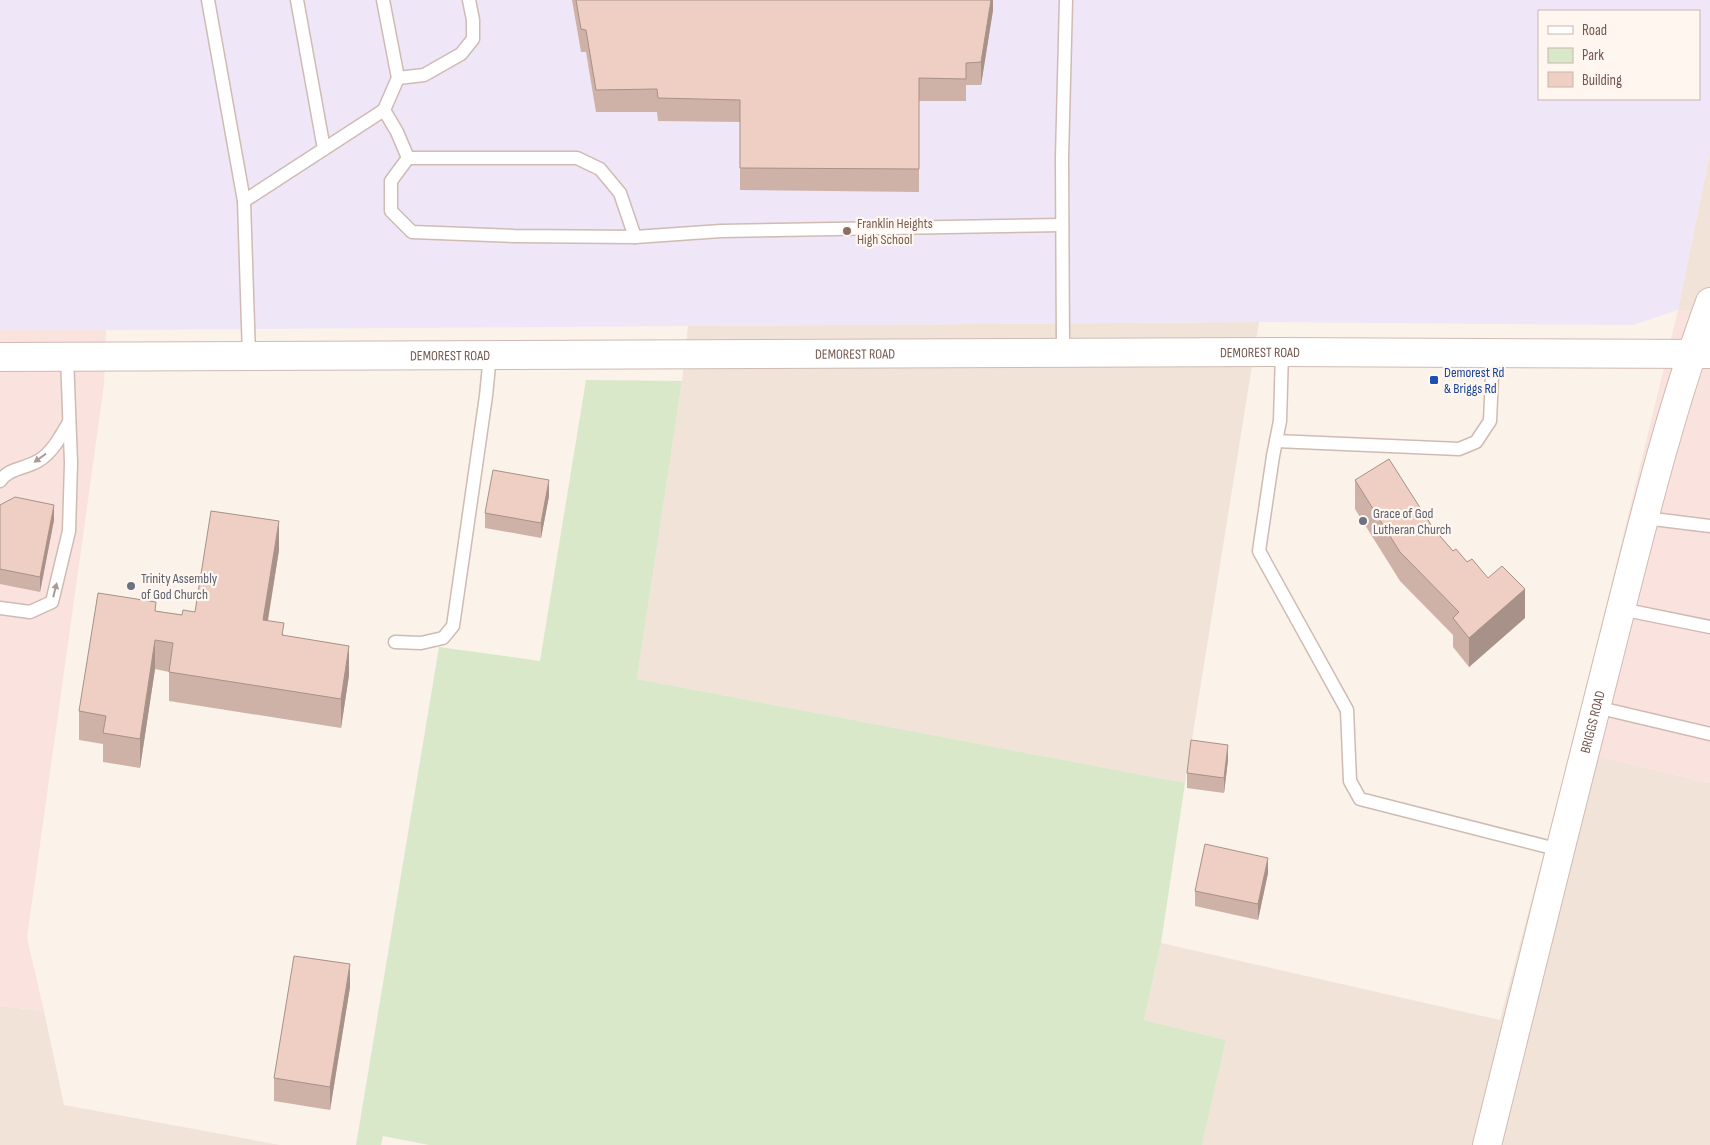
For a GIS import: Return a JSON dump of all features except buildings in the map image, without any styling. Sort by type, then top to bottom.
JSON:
[{"type":"street","name":"BRIGGS ROAD","points":[[1487,1145],[1644,518],[1673,411],[1700,354],[1710,302]]},
{"type":"street","name":"DEMOREST ROAD","points":[[0,357],[1282,352],[1700,354]]},
{"type":"lane","points":[[208,0],[244,201],[249,356]]},
{"type":"lane","points":[[297,0],[324,149]]},
{"type":"lane","points":[[244,201],[384,110],[398,78],[383,0]]},
{"type":"lane","points":[[398,78],[424,76],[461,54],[473,39],[473,20],[469,0]]},
{"type":"lane","points":[[1063,353],[1062,158],[1066,0]]},
{"type":"lane","points":[[384,110],[398,132],[408,158]]},
{"type":"lane","points":[[408,158],[391,181],[391,211],[412,232],[514,236],[635,237],[721,231],[1062,225]]},
{"type":"lane","points":[[408,158],[577,158],[600,169],[620,193],[635,237]]},
{"type":"lane","points":[[1282,352],[1280,422],[1259,552],[1347,710],[1350,781],[1360,799],[1560,850]]},
{"type":"lane","points":[[1276,441],[1459,449],[1476,442],[1490,421],[1493,353]]},
{"type":"lane","points":[[395,642],[421,643],[443,638],[452,626],[486,396],[490,355]]},
{"type":"lane","points":[[0,608],[30,612],[52,602],[69,530],[71,463],[66,357]]},
{"type":"lane","points":[[0,480],[5,473],[38,461],[58,443],[70,422]]},
{"type":"lane","points":[[1644,518],[1710,526]]},
{"type":"lane","points":[[1621,609],[1710,626]]},
{"type":"lane","points":[[1596,707],[1710,734]]},
{"type":"shaded area","name":"Franklin Heights High School","points":[[0,0],[1710,0],[1710,152],[1678,310],[1633,325],[1259,322],[106,330],[0,329]]},
{"type":"shaded area","points":[[1710,152],[1710,314],[1678,310]]},
{"type":"shaded area","points":[[1678,310],[1710,314],[1710,783],[1571,750]]},
{"type":"shaded area","points":[[1259,322],[1185,783],[637,679],[682,381],[688,326]]},
{"type":"shaded area","points":[[0,329],[106,330],[104,385],[27,938],[44,1011],[0,1006]]},
{"type":"shaded area","points":[[1571,750],[1710,783],[1710,1145],[1202,1145],[1226,1040],[1144,1020],[1161,943],[1500,1020]]},
{"type":"shaded area","points":[[0,1006],[44,1011],[64,1105],[280,1145],[0,1145]]},
{"type":"green space","points":[[586,380],[682,381],[637,679],[1185,783],[1161,943],[1144,1020],[1226,1040],[1202,1145],[429,1145],[383,1136],[381,1145],[356,1145],[439,647],[540,661]]},
{"type":"place","name":"Franklin Heights High School","points":[[847,231]]},
{"type":"place","name":"Demorest Rd & Briggs Rd","points":[[1434,380]]},
{"type":"place","name":"Grace of God Lutheran Church","points":[[1363,521]]},
{"type":"place","name":"Trinity Assembly of God Church","points":[[131,586]]}]
